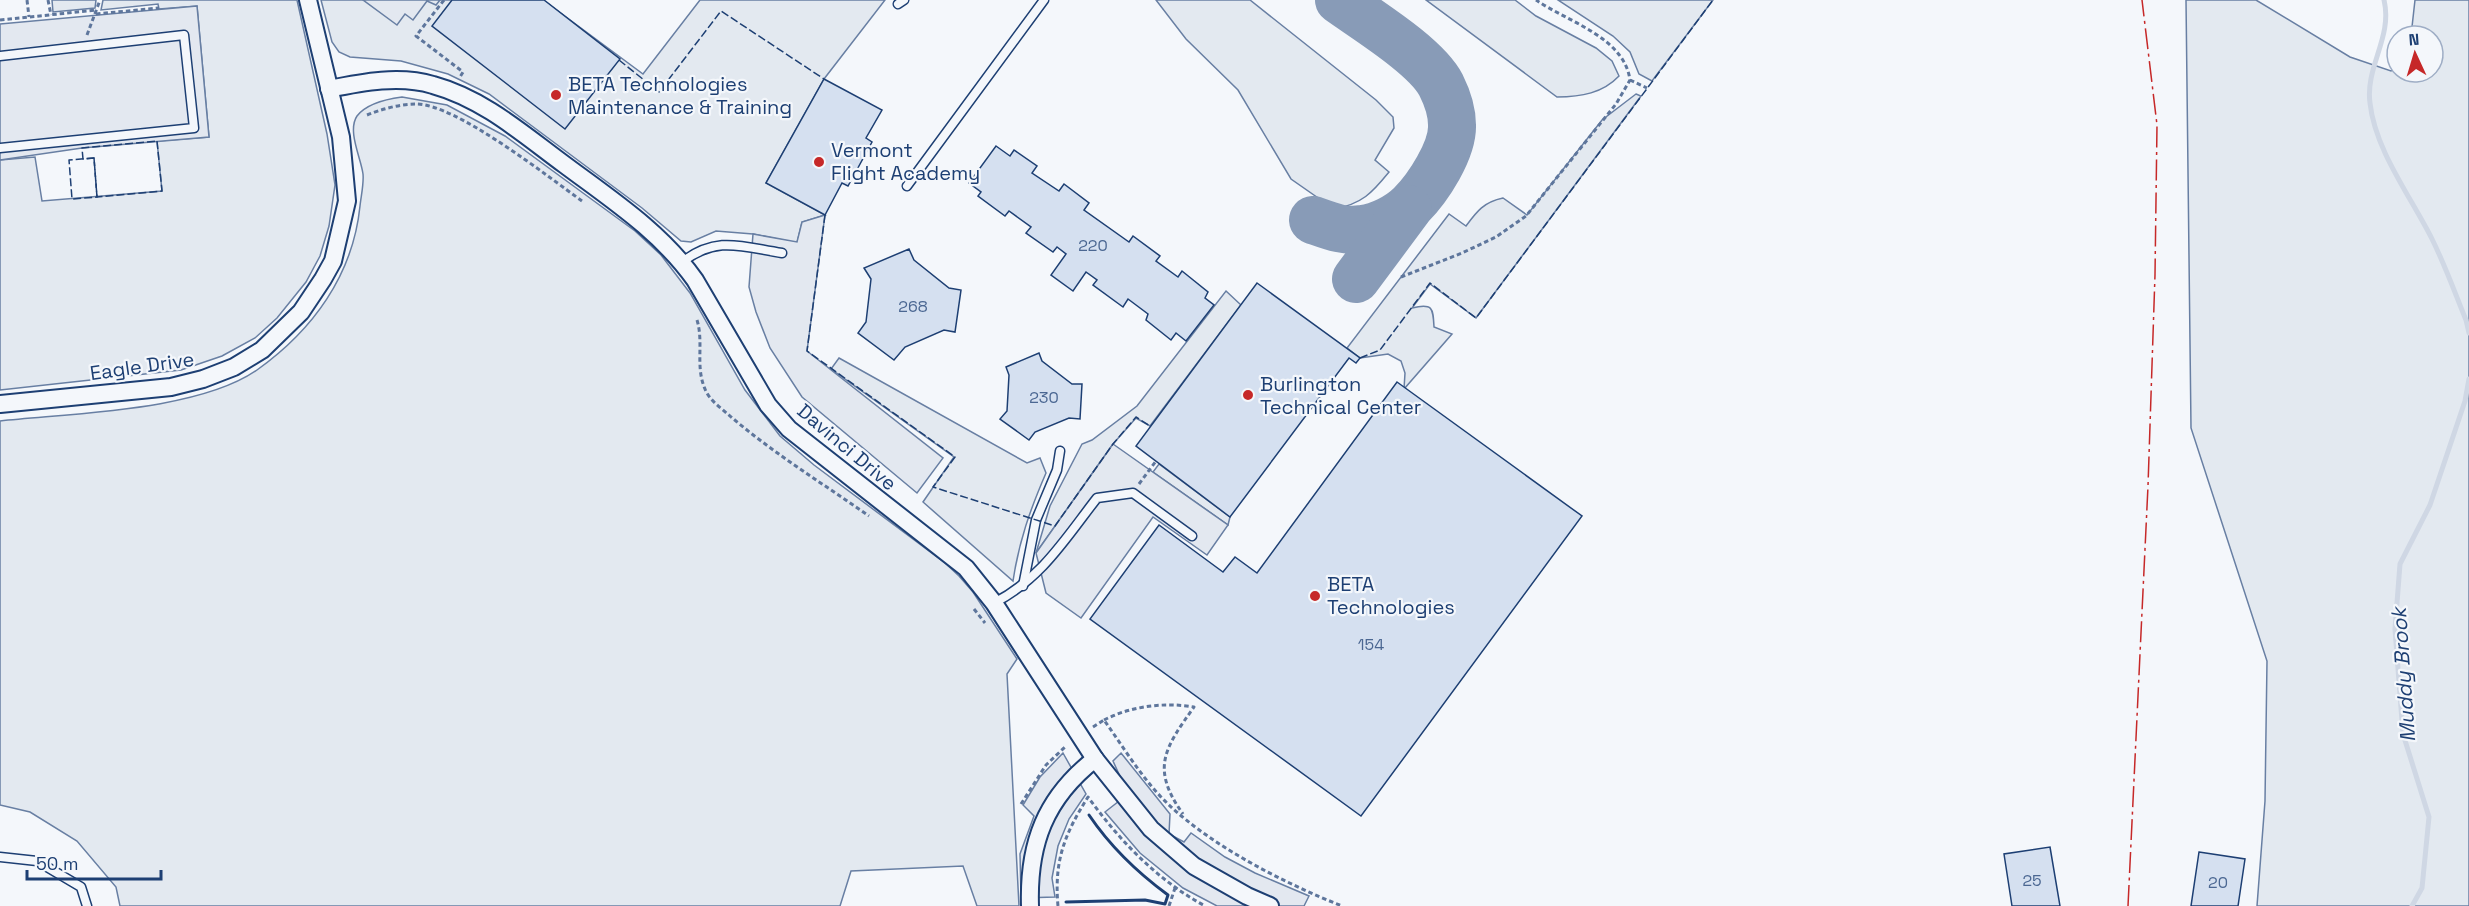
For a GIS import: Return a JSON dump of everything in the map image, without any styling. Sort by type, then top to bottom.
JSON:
[{"type":"street","name":"Eagle Drive","points":[[0,404],[171,387],[203,380],[234,367],[262,350],[277,338],[301,312],[333,261],[347,201],[345,158],[308,0]]},
{"type":"street","name":"Davinci Drive","points":[[329,89],[378,81],[405,80],[431,84],[453,91],[481,105],[512,126],[636,218],[663,241],[682,262],[768,405],[789,429],[831,464],[953,556],[979,583],[1095,759],[1134,809],[1170,847],[1221,882],[1270,906]]},
{"type":"street","points":[[1030,906],[1030,874],[1040,828],[1050,807],[1063,789],[1077,773],[1095,759]]},
{"type":"lane","points":[[907,186],[1044,0]]},
{"type":"lane","points":[[0,57],[184,35],[194,128],[0,148]]},
{"type":"lane","points":[[682,262],[706,247],[720,245],[782,253]]},
{"type":"lane","points":[[1023,586],[1036,520],[1057,470],[1060,451]]},
{"type":"lane","points":[[994,603],[1023,586],[1038,573],[1097,498],[1133,493],[1192,536]]},
{"type":"lane","points":[[0,857],[37,861],[81,887],[87,906]]},
{"type":"path","points":[[27,0],[29,17]]},
{"type":"path","points":[[48,0],[51,15]]},
{"type":"path","points":[[80,47],[97,12],[100,0]]},
{"type":"path","points":[[444,0],[416,36],[463,72],[453,91]]},
{"type":"path","points":[[1401,277],[1496,237],[1526,216],[1616,104],[1630,80],[1628,67],[1619,53],[1592,32],[1536,0]]},
{"type":"path","points":[[0,20],[159,8]]},
{"type":"path","points":[[1630,80],[1647,88]]},
{"type":"path","points":[[1133,493],[1156,461]]},
{"type":"path","points":[[1104,720],[1173,703],[1194,707],[1170,741],[1164,759],[1164,777],[1172,799],[1187,819]]},
{"type":"path","points":[[1021,804],[1046,765],[1066,746]]},
{"type":"path","points":[[1058,906],[1056,880],[1062,846],[1073,821],[1088,797],[1126,845],[1175,888],[1205,906]]},
{"type":"path","points":[[1169,906],[1175,888]]},
{"type":"path","points":[[1322,906],[1325,899]]},
{"type":"shaded area","points":[[52,0],[96,0],[95,8],[53,12]]},
{"type":"shaded area","points":[[103,0],[297,0],[327,134],[335,185],[329,226],[320,256],[306,282],[277,318],[255,338],[222,356],[181,370],[0,390],[0,160],[35,157],[42,201],[162,191],[157,141],[209,137],[197,6],[159,9],[158,4],[101,10]]},
{"type":"shaded area","points":[[321,0],[543,0],[643,74],[700,0],[885,0],[824,79],[766,183],[825,215],[802,222],[797,243],[753,234],[716,231],[691,242],[681,241],[642,208],[489,94],[448,74],[401,61],[350,57],[339,52],[332,42]]},
{"type":"shaded area","points":[[363,0],[440,0],[436,5],[427,1],[413,20],[405,14],[397,25]]},
{"type":"shaded area","points":[[1156,0],[1250,0],[1376,100],[1393,117],[1394,128],[1375,160],[1389,172],[1359,201],[1334,209],[1291,179],[1238,90],[1186,39]]},
{"type":"shaded area","points":[[1426,0],[1515,0],[1536,16],[1596,48],[1612,61],[1619,76],[1613,82],[1591,93],[1557,97]]},
{"type":"shaded area","points":[[1558,0],[1713,0],[1652,81],[1639,74],[1630,52],[1613,36]]},
{"type":"shaded area","points":[[2186,0],[2256,0],[2350,57],[2385,69],[2385,84],[2445,84],[2445,24],[2412,24],[2415,0],[2469,0],[2469,906],[2257,906],[2265,801],[2267,661],[2191,428]]},
{"type":"shaded area","points":[[197,6],[209,137],[82,148],[0,160],[0,24]]},
{"type":"shaded area","points":[[1636,94],[1641,96],[1476,318],[1430,284],[1412,308],[1424,306],[1430,308],[1434,327],[1452,334],[1404,389],[1405,373],[1401,361],[1388,354],[1360,358],[1347,348],[1449,214],[1466,226],[1482,208],[1503,198],[1527,215],[1602,120]]},
{"type":"shaded area","points":[[402,97],[447,105],[505,136],[635,231],[661,255],[690,293],[745,390],[780,436],[814,465],[945,563],[973,592],[1017,659],[1007,674],[1019,906],[977,906],[963,866],[851,871],[840,906],[120,906],[116,887],[77,841],[30,812],[0,805],[0,421],[134,408],[169,402],[232,384],[257,370],[277,354],[296,337],[327,299],[349,255],[356,231],[363,182],[354,137],[354,122],[361,112],[372,105]]},
{"type":"shaded area","points":[[825,215],[807,351],[943,458],[917,493],[802,397],[770,348],[756,312],[749,287],[753,234],[797,242],[802,222]]},
{"type":"shaded area","points":[[1226,291],[1241,305],[1150,426],[1136,418],[1113,444],[1036,553],[1050,506],[1082,444],[1092,440],[1137,406]]},
{"type":"shaded area","points":[[839,358],[1027,463],[1040,458],[1046,473],[1018,552],[1013,581],[923,502],[954,457],[831,369]]},
{"type":"shaded area","points":[[1113,444],[1228,525],[1207,555],[1153,517],[1081,618],[1046,593],[1036,553]]},
{"type":"shaded area","points":[[1159,464],[1230,517],[1228,525],[1153,472]]},
{"type":"shaded area","points":[[1063,753],[1086,794],[1069,819],[1058,846],[1052,878],[1055,897],[1021,898],[1020,854],[1034,816],[1023,805],[1040,777]]},
{"type":"shaded area","points":[[1121,753],[1170,814],[1169,834],[1184,842],[1191,833],[1225,857],[1255,873],[1309,896],[1304,906],[1217,906],[1183,888],[1140,853],[1105,812],[1128,794],[1113,761]]},
{"type":"building","name":"BETA Technologies Maintenance & Training","points":[[452,0],[544,0],[620,59],[565,129],[432,26]]},
{"type":"building","name":"Vermont Flight Academy","points":[[824,79],[882,110],[866,138],[872,142],[848,186],[842,183],[825,215],[766,183]]},
{"type":"building","points":[[996,146],[1010,156],[1014,150],[1037,166],[1032,173],[1059,191],[1064,184],[1089,203],[1084,210],[1129,242],[1133,236],[1160,256],[1156,261],[1178,277],[1182,271],[1208,292],[1205,298],[1214,305],[1186,341],[1176,333],[1171,340],[1146,320],[1148,314],[1128,299],[1123,307],[1093,285],[1097,280],[1086,272],[1073,291],[1051,275],[1066,254],[1057,247],[1053,252],[1026,233],[1031,227],[1009,211],[1005,216],[978,196],[981,192],[969,183]]},
{"type":"building","points":[[909,249],[914,260],[949,288],[961,290],[955,332],[944,330],[905,347],[894,360],[858,333],[866,322],[871,279],[864,268]]},
{"type":"building","name":"Burlington Technical Center","points":[[1257,283],[1360,358],[1356,363],[1349,358],[1230,517],[1136,446]]},
{"type":"building","points":[[1039,353],[1042,361],[1072,384],[1082,384],[1080,419],[1069,418],[1035,432],[1029,440],[1000,419],[1007,411],[1009,375],[1006,367]]},
{"type":"building","name":"BETA Technologies","points":[[1397,382],[1582,516],[1361,816],[1090,619],[1159,525],[1223,572],[1235,557],[1257,573]]},
{"type":"building","points":[[2050,847],[2060,906],[2012,906],[2004,854]]},
{"type":"building","points":[[2199,852],[2245,859],[2238,906],[2191,906]]},
{"type":"waterway","name":"Muddy Brook","points":[[2384,0],[2385,27],[2371,77],[2370,103],[2373,121],[2386,156],[2432,239],[2466,320],[2469,333]]},
{"type":"waterway","name":"Muddy Brook","points":[[2412,906],[2422,888],[2429,817],[2403,734],[2395,629],[2400,564],[2430,505],[2465,401],[2469,379]]},
{"type":"taxiway","points":[[1313,220],[1337,228],[1355,230],[1382,224],[1395,217],[1411,205],[1432,179],[1444,157],[1451,135],[1452,120],[1449,104],[1441,85],[1433,74],[1423,62],[1395,39],[1339,0]]},
{"type":"taxiway","points":[[1356,279],[1408,209]]},
{"type":"fence","points":[[1360,358],[1380,350],[1430,283],[1476,318],[1713,0]]},
{"type":"fence","points":[[619,60],[659,92],[721,11],[824,79]]},
{"type":"fence","points":[[157,141],[162,191],[97,197],[94,158],[83,159],[82,148],[157,141]]},
{"type":"fence","points":[[94,158],[97,197],[72,199],[69,160],[94,158]]},
{"type":"fence","points":[[825,215],[807,351],[955,457],[933,487],[1055,526],[1113,444],[1136,417],[1150,426]]},
{"type":"wall","points":[[1066,902],[1145,900],[1165,904],[1168,895],[1125,858],[1089,815]]},
{"type":"power","points":[[2128,906],[2148,486],[2155,275],[2157,125],[2142,0]]},
{"type":"place","name":"BETA Technologies Maintenance & Training","points":[[556,95]]},
{"type":"place","name":"Vermont Flight Academy","points":[[819,162]]},
{"type":"place","name":"Burlington Technical Center","points":[[1248,395]]},
{"type":"place","name":"BETA Technologies","points":[[1315,596]]}]
